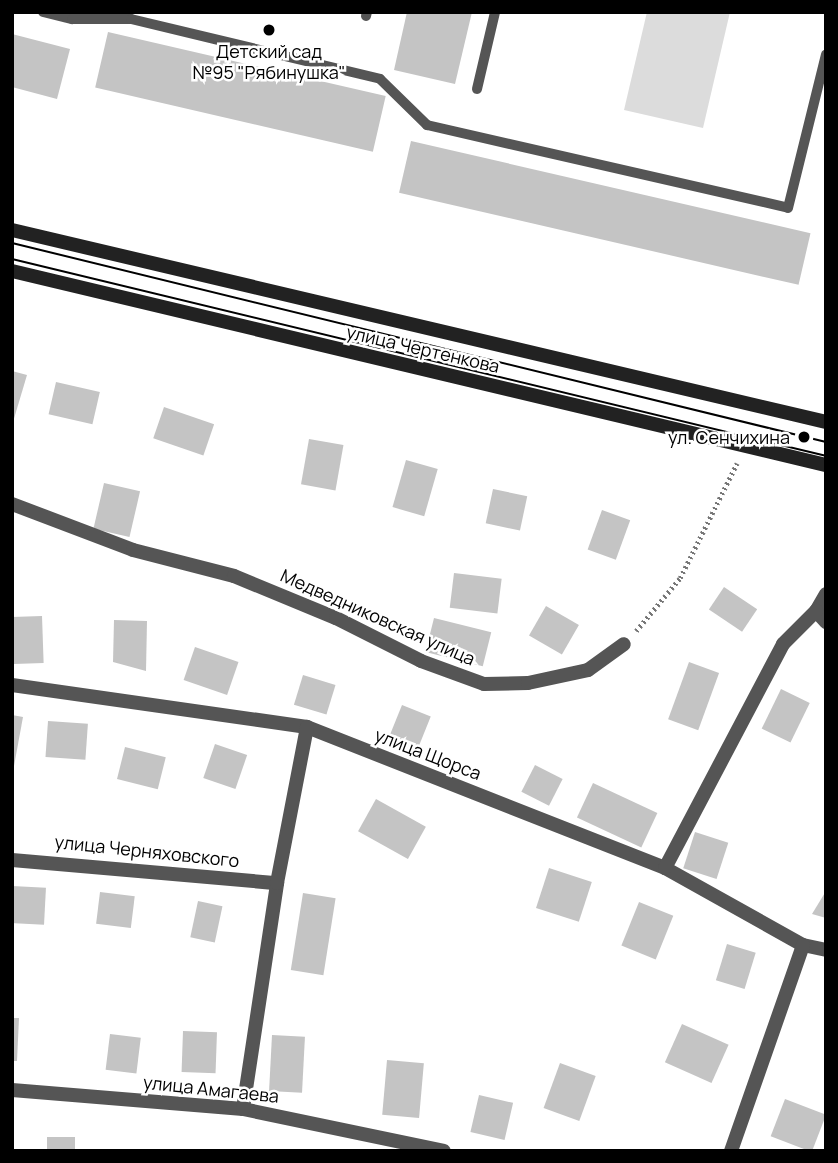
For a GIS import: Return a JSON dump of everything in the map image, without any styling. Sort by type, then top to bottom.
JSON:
[{"type":"street","name":"улица Чертенкова","points":[[12,230],[826,422]]},
{"type":"street","name":"улица Чертенкова","points":[[12,271],[826,465]]},
{"type":"street","name":"Медведниковская улица","points":[[12,504],[133,550],[234,576],[336,618],[421,661],[484,684],[528,683],[588,670],[624,644]]},
{"type":"street","points":[[665,868],[783,644],[821,617],[826,594]]},
{"type":"street","name":"улица Щорса","points":[[12,685],[307,727],[665,868],[803,945],[826,950]]},
{"type":"street","points":[[243,1109],[277,883],[307,727]]},
{"type":"street","name":"улица Черняховского","points":[[12,860],[277,883]]},
{"type":"street","points":[[731,1151],[803,945]]},
{"type":"street","name":"улица Амагаева","points":[[12,1090],[243,1109],[444,1151]]},
{"type":"lane","points":[[43,12],[72,19],[131,19],[380,79],[427,125],[788,208],[826,55]]},
{"type":"lane","points":[[477,89],[495,12]]},
{"type":"path","points":[[624,644],[680,578],[744,446]]},
{"type":"shaded area","points":[[647,12],[730,12],[703,128],[624,110]]},
{"type":"building","points":[[407,12],[472,12],[455,84],[394,70]]},
{"type":"building","points":[[108,32],[386,96],[373,152],[95,88]]},
{"type":"building","points":[[12,34],[70,49],[57,99],[12,87]]},
{"type":"building","points":[[411,141],[810,233],[799,285],[399,193]]},
{"type":"building","points":[[12,371],[27,375],[13,422],[12,421]]},
{"type":"building","points":[[56,382],[100,392],[92,424],[49,414]]},
{"type":"building","points":[[164,407],[214,424],[203,455],[153,438]]},
{"type":"building","points":[[309,439],[343,445],[335,490],[301,484]]},
{"type":"building","points":[[406,460],[438,469],[424,516],[392,507]]},
{"type":"building","points":[[104,483],[140,491],[129,537],[93,529]]},
{"type":"building","points":[[493,489],[527,496],[520,531],[486,523]]},
{"type":"building","points":[[602,510],[630,520],[616,560],[588,549]]},
{"type":"building","points":[[454,573],[502,579],[497,614],[450,608]]},
{"type":"building","points":[[724,587],[757,609],[742,632],[709,609]]},
{"type":"building","points":[[546,606],[579,625],[562,654],[529,635]]},
{"type":"building","points":[[42,616],[44,663],[14,664],[12,617]]},
{"type":"building","points":[[434,618],[491,632],[483,666],[426,652]]},
{"type":"building","points":[[114,620],[147,621],[146,671],[113,662]]},
{"type":"building","points":[[195,647],[238,662],[227,695],[184,680]]},
{"type":"building","points":[[689,662],[719,673],[698,730],[668,719]]},
{"type":"building","points":[[303,675],[336,685],[326,715],[294,705]]},
{"type":"building","points":[[781,689],[810,703],[790,743],[762,729]]},
{"type":"building","points":[[402,705],[431,717],[415,755],[387,743]]},
{"type":"building","points":[[12,715],[23,717],[14,766],[12,766]]},
{"type":"building","points":[[48,721],[88,724],[85,760],[45,757]]},
{"type":"building","points":[[215,744],[247,755],[235,789],[203,778]]},
{"type":"building","points":[[125,747],[166,757],[158,789],[117,779]]},
{"type":"building","points":[[535,765],[563,779],[549,806],[521,792]]},
{"type":"building","points":[[593,783],[657,813],[641,847],[577,817]]},
{"type":"building","points":[[376,799],[426,827],[408,859],[358,831]]},
{"type":"building","points":[[695,832],[728,843],[717,879],[683,868]]},
{"type":"building","points":[[549,868],[592,882],[579,922],[536,908]]},
{"type":"building","points":[[12,886],[46,888],[44,925],[12,923]]},
{"type":"building","points":[[826,891],[826,918],[812,914]]},
{"type":"building","points":[[100,892],[135,896],[131,928],[96,924]]},
{"type":"building","points":[[303,893],[336,898],[323,975],[291,970]]},
{"type":"building","points":[[198,901],[222,906],[215,942],[190,937]]},
{"type":"building","points":[[639,902],[673,916],[656,959],[621,946]]},
{"type":"building","points":[[727,944],[756,953],[745,989],[716,980]]},
{"type":"building","points":[[12,1018],[19,1018],[17,1061],[12,1061]]},
{"type":"building","points":[[682,1024],[729,1045],[712,1083],[665,1062]]},
{"type":"building","points":[[183,1031],[217,1032],[216,1073],[182,1072]]},
{"type":"building","points":[[110,1034],[141,1038],[136,1074],[106,1070]]},
{"type":"building","points":[[272,1035],[305,1037],[302,1093],[269,1091]]},
{"type":"building","points":[[387,1060],[424,1063],[419,1118],[382,1115]]},
{"type":"building","points":[[560,1063],[596,1076],[579,1121],[544,1108]]},
{"type":"building","points":[[479,1095],[513,1103],[505,1140],[470,1132]]},
{"type":"building","points":[[785,1099],[826,1115],[812,1151],[771,1136]]},
{"type":"building","points":[[47,1137],[75,1137],[75,1151],[47,1151]]},
{"type":"tram line","points":[[12,243],[826,442]]},
{"type":"tram line","points":[[12,259],[826,456]]},
{"type":"place","name":"Детский сад №95 \"Рябинушка\"","points":[[269,30]]},
{"type":"place","name":"ул. Сенчихина","points":[[804,437]]}]
